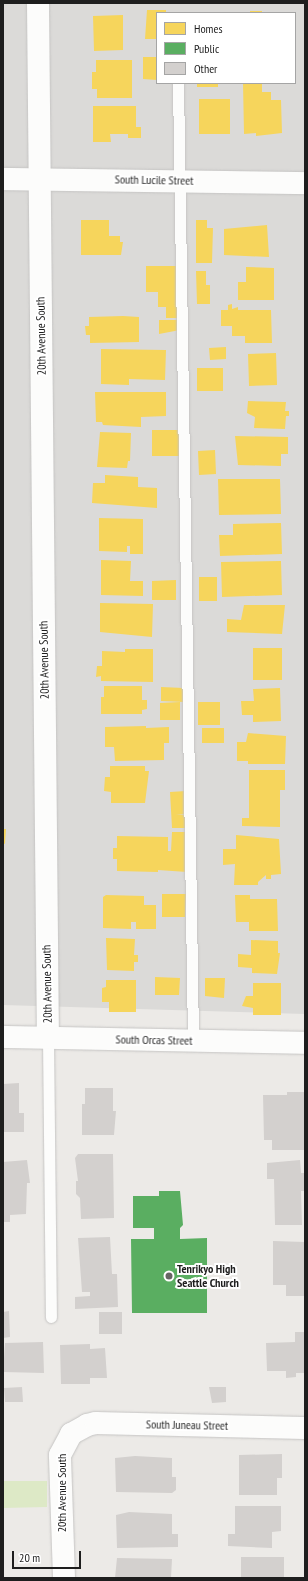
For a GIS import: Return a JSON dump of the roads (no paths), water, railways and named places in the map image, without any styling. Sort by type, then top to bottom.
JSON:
[{"type":"street","name":"20th Avenue South","points":[[38,3],[48,1038]]},
{"type":"street","name":"South Lucile Street","points":[[3,179],[40,178],[305,183]]},
{"type":"street","name":"South Orcas Street","points":[[3,1037],[305,1043]]},
{"type":"street","name":"South Juneau Street","points":[[71,1434],[87,1425],[96,1423],[305,1428]]},
{"type":"street","name":"20th Avenue South","points":[[64,1578],[60,1455],[71,1434]]},
{"type":"lane","points":[[178,84],[181,181],[193,1041]]},
{"type":"lane","name":"20th Avenue South","points":[[48,1038],[51,1318]]},
{"type":"place","name":"Tenrikyo High Seattle Church","points":[[169,1276]]}]
